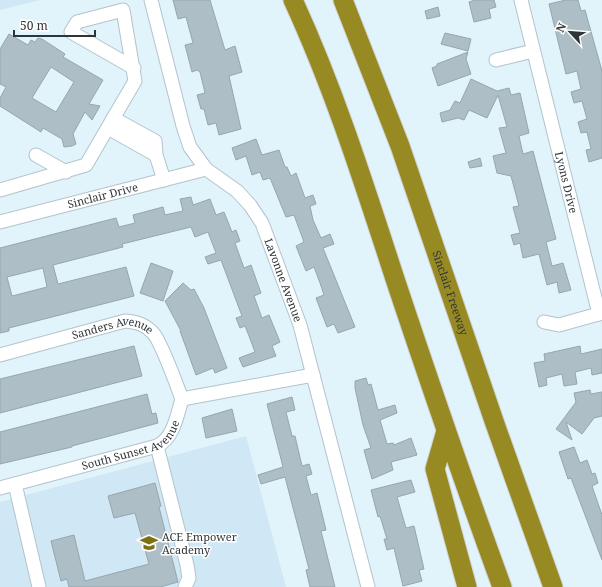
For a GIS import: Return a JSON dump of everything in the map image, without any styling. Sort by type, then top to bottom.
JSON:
[{"type":"highway","points":[[293,0],[321,66],[354,154],[446,431],[502,587]]},
{"type":"highway","name":"Sinclair Freeway","points":[[347,4],[400,146],[494,421],[553,587]]},
{"type":"highway","points":[[446,431],[435,469],[467,587]]},
{"type":"street","name":"Lavonne Avenue","points":[[151,0],[183,126],[190,147],[206,169],[237,191],[250,204],[262,223],[300,324],[368,587]]},
{"type":"street","name":"Lyons Drive","points":[[521,0],[600,314]]},
{"type":"street","points":[[0,190],[86,166],[135,81],[134,68],[122,10],[77,22],[72,32],[134,68]]},
{"type":"street","points":[[496,60],[533,50]]},
{"type":"street","points":[[111,123],[155,142],[156,155],[164,180]]},
{"type":"street","points":[[36,155],[66,172]]},
{"type":"street","name":"Sinclair Drive","points":[[0,222],[206,169]]},
{"type":"street","points":[[544,322],[559,325],[600,314]]},
{"type":"street","name":"Sanders Avenue","points":[[0,355],[125,321],[135,322],[145,326],[155,334],[182,399]]},
{"type":"street","name":"South Sunset Avenue","points":[[0,488],[157,446],[169,436],[182,399],[314,375]]},
{"type":"street","points":[[157,446],[187,565],[189,578],[185,587]]},
{"type":"street","points":[[15,484],[39,587]]},
{"type":"shaded area","points":[[0,0],[40,0],[0,10]]},
{"type":"shaded area","name":"ACE Empower Academy","points":[[246,436],[286,587],[0,587],[0,502]]},
{"type":"building","points":[[173,0],[210,0],[225,50],[235,46],[242,72],[229,76],[241,129],[219,135],[216,123],[208,125],[204,109],[201,109],[197,95],[205,93],[200,72],[197,70],[192,72],[185,45],[193,43],[186,17],[178,19]]},
{"type":"building","points":[[475,0],[494,0],[496,7],[489,9],[491,18],[474,22],[469,2]]},
{"type":"building","points":[[566,0],[578,0],[581,11],[585,10],[602,71],[602,158],[589,162],[586,150],[591,149],[587,132],[581,133],[578,122],[587,119],[582,101],[574,103],[571,92],[581,89],[577,71],[566,74],[549,4]]},
{"type":"building","points":[[438,7],[440,16],[427,19],[425,11]]},
{"type":"building","points":[[445,33],[471,39],[468,51],[441,44]]},
{"type":"building","points":[[9,34],[28,45],[31,40],[35,42],[38,38],[42,39],[65,54],[63,57],[103,80],[89,104],[100,106],[92,120],[85,112],[73,134],[76,144],[64,147],[62,139],[43,128],[41,132],[0,106],[0,98],[6,87],[0,84],[0,49]],"holes":[[[51,67],[74,82],[56,112],[32,98]]]},
{"type":"building","points":[[468,52],[466,59],[471,74],[438,86],[432,68],[437,66],[437,64]]},
{"type":"building","points":[[471,79],[497,91],[509,88],[511,95],[520,93],[529,133],[519,136],[523,154],[533,151],[556,239],[546,242],[552,266],[563,263],[571,290],[559,293],[557,282],[547,285],[539,254],[523,258],[520,243],[514,245],[511,235],[520,233],[513,207],[519,206],[511,176],[497,173],[493,156],[506,153],[499,128],[507,127],[498,95],[487,118],[469,110],[464,120],[458,118],[442,122],[440,113],[450,110],[455,101],[460,103]]},
{"type":"building","points":[[256,139],[262,155],[279,150],[285,167],[287,167],[291,176],[296,173],[305,198],[313,195],[316,204],[310,206],[313,220],[321,238],[330,234],[334,244],[323,248],[355,327],[338,333],[334,324],[327,327],[316,298],[324,295],[314,267],[306,271],[296,246],[304,242],[294,215],[286,217],[270,178],[263,180],[260,172],[252,175],[246,156],[236,160],[232,148]]},
{"type":"building","points":[[480,158],[482,166],[470,168],[468,162]]},
{"type":"building","points":[[191,197],[193,205],[210,199],[216,215],[224,212],[232,232],[236,230],[240,241],[235,243],[244,268],[251,265],[261,293],[254,296],[262,318],[269,315],[280,342],[272,346],[276,356],[243,367],[239,358],[255,352],[245,326],[240,328],[236,318],[242,316],[221,260],[208,264],[205,257],[216,253],[208,232],[195,237],[191,227],[122,244],[123,247],[53,265],[58,284],[126,267],[134,296],[9,328],[9,331],[0,333],[0,248],[116,218],[119,227],[135,223],[133,215],[163,207],[165,215],[183,211],[180,199]],"holes":[[[43,268],[47,287],[12,296],[7,277]]]},
{"type":"building","points":[[151,263],[173,271],[163,301],[140,293]]},
{"type":"building","points":[[183,283],[191,290],[194,289],[204,308],[227,368],[215,373],[213,368],[196,375],[181,331],[165,301]]},
{"type":"building","points":[[134,346],[142,376],[0,413],[0,379]]},
{"type":"building","points":[[580,346],[581,354],[602,349],[602,373],[592,375],[591,368],[575,372],[577,384],[564,386],[562,374],[546,378],[547,385],[539,387],[534,363],[545,361],[544,354]]},
{"type":"building","points":[[366,378],[368,385],[371,384],[378,410],[395,405],[397,413],[380,420],[387,444],[393,443],[394,445],[411,438],[417,455],[391,462],[393,470],[372,479],[364,450],[371,448],[363,425],[355,388],[355,381]]},
{"type":"building","points":[[590,390],[591,394],[602,392],[602,416],[594,418],[582,434],[566,422],[572,440],[556,429],[576,402],[574,393]]},
{"type":"building","points":[[147,394],[152,414],[156,413],[158,423],[72,447],[0,464],[0,432]]},
{"type":"building","points":[[292,397],[295,410],[286,412],[292,436],[295,436],[302,466],[309,464],[312,474],[306,476],[311,495],[317,493],[326,530],[321,531],[335,587],[310,587],[306,570],[309,569],[285,477],[261,484],[258,475],[283,467],[267,404]]},
{"type":"building","points":[[232,409],[237,431],[206,438],[202,418]]},
{"type":"building","points":[[574,447],[580,463],[587,460],[592,474],[595,473],[598,483],[592,486],[602,515],[602,560],[571,478],[568,479],[559,452]]},
{"type":"building","points":[[411,480],[415,492],[397,497],[406,528],[414,526],[424,569],[419,570],[422,581],[403,586],[394,548],[387,550],[384,539],[387,539],[380,516],[378,517],[371,490]]},
{"type":"building","points":[[155,483],[161,506],[159,507],[178,582],[160,587],[69,587],[67,579],[61,581],[51,541],[74,535],[85,581],[149,564],[135,513],[114,518],[108,496]]},
{"type":"place","name":"ACE Empower Academy","points":[[149,543]]}]
